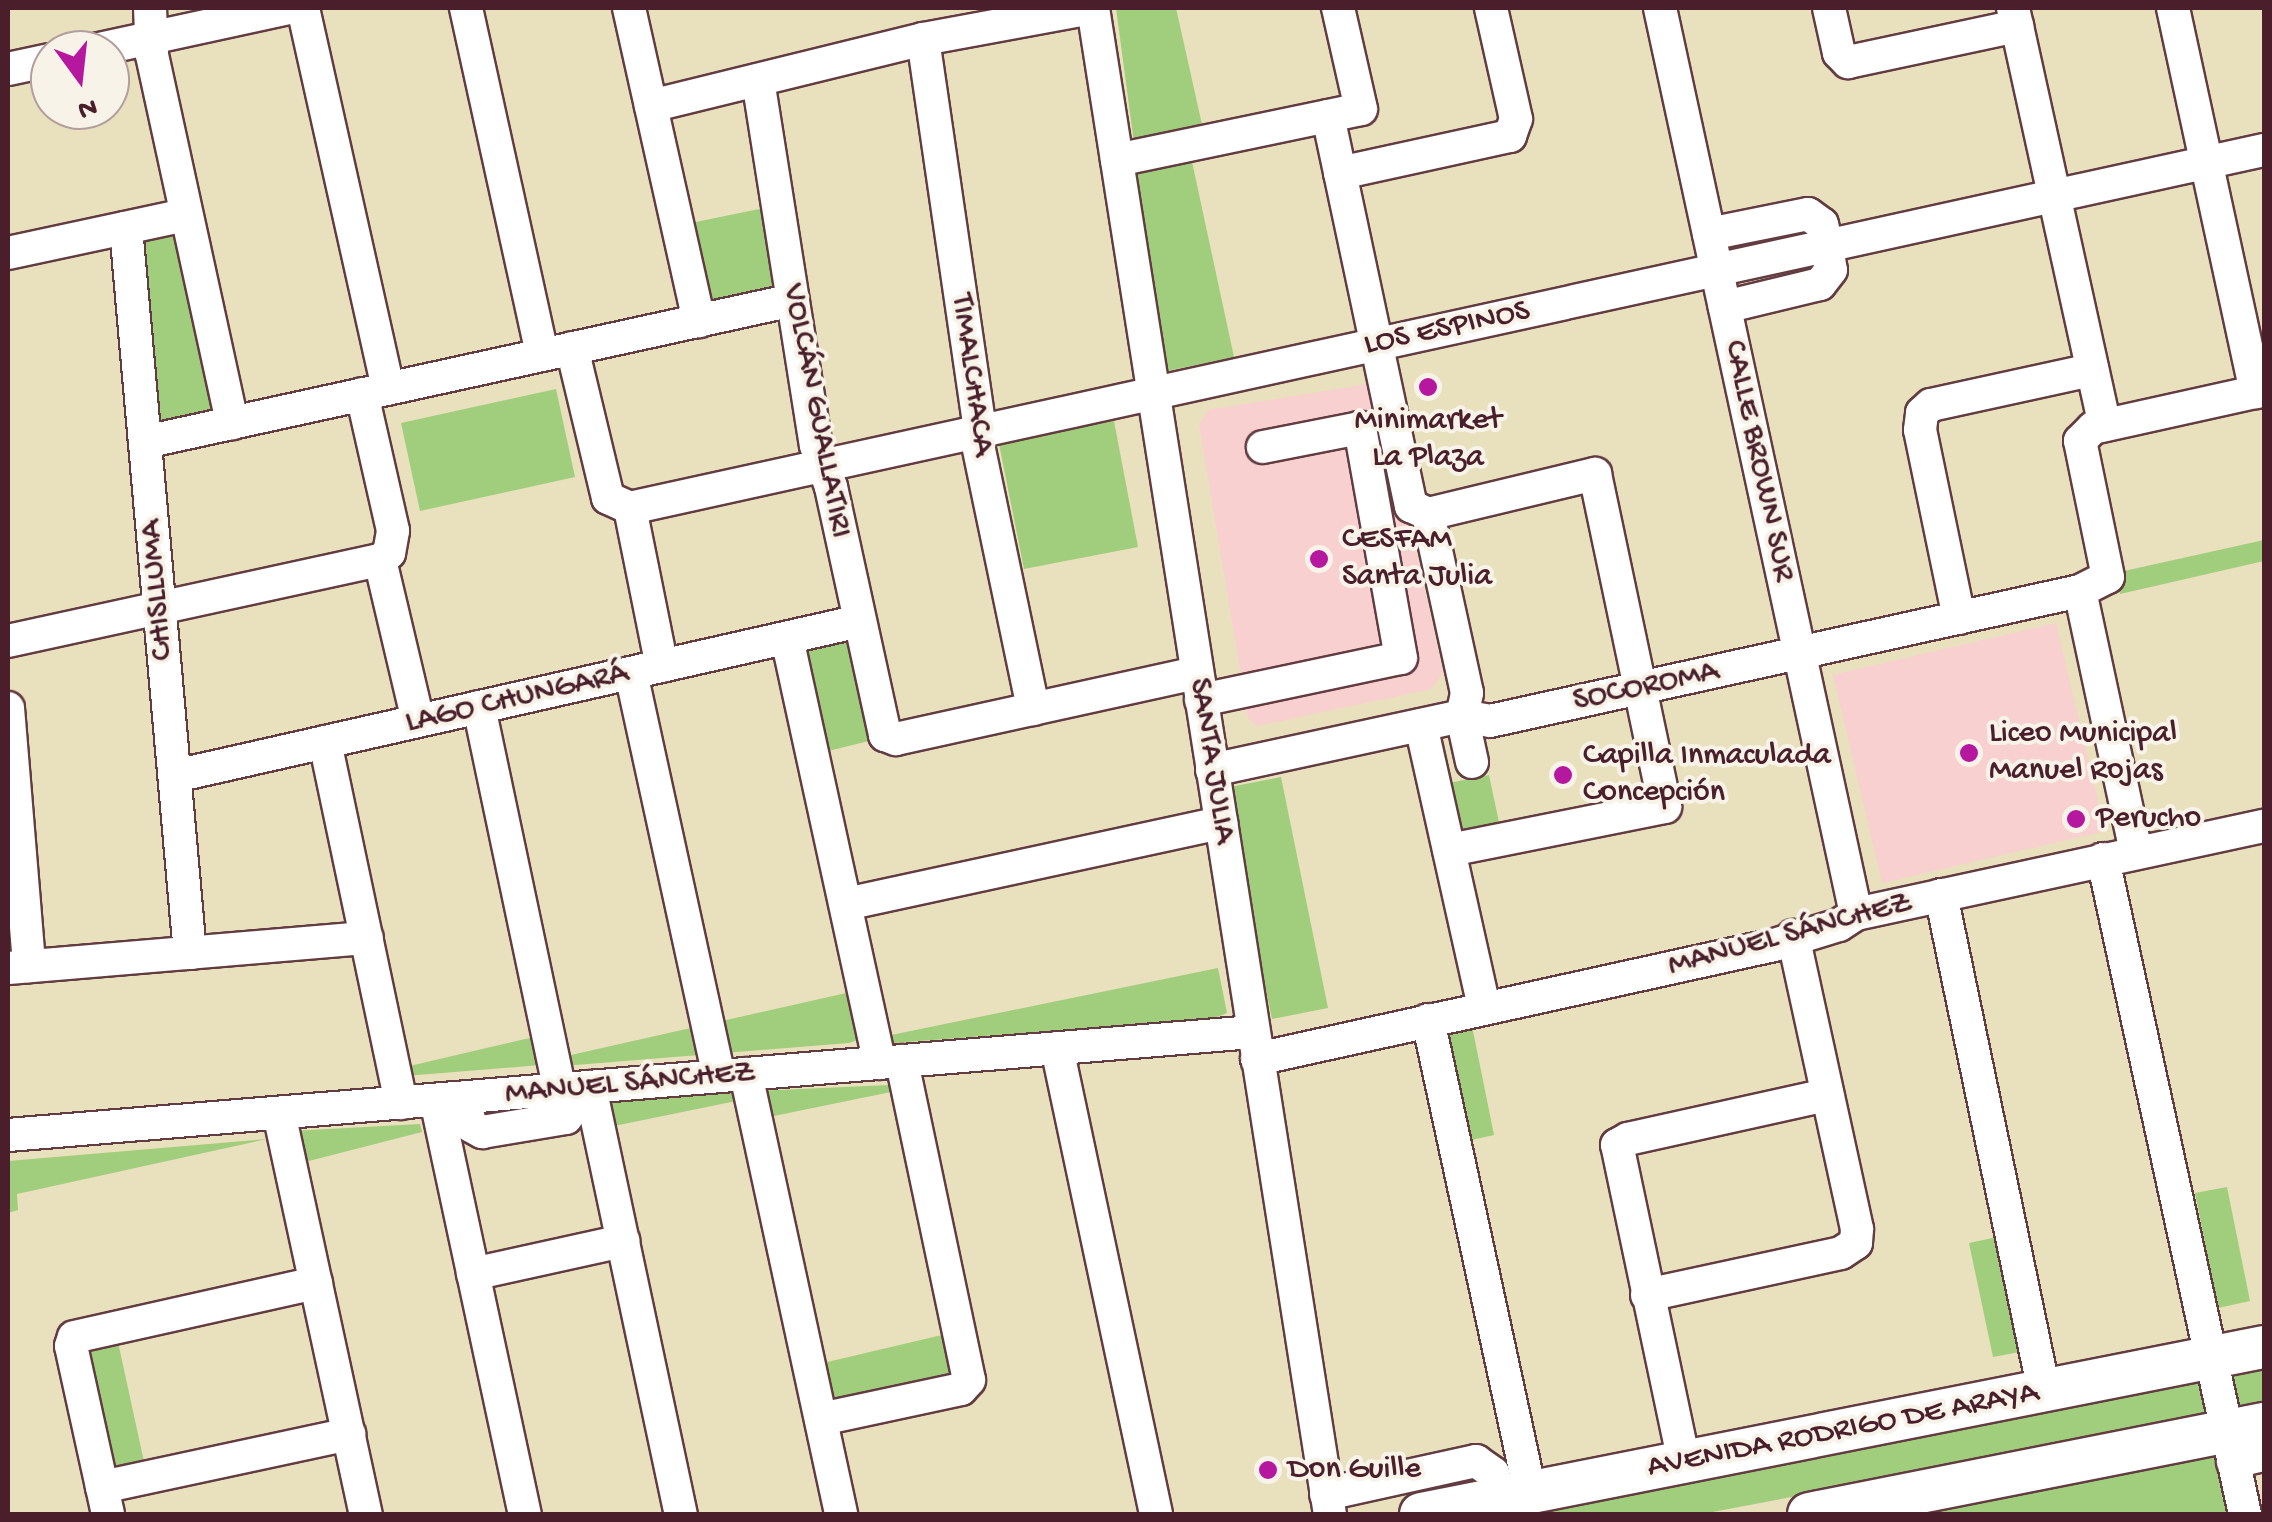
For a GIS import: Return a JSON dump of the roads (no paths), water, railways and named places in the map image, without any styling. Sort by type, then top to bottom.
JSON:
[{"type":"main road","name":"AVENIDA RODRIGO DE ARAYA","points":[[1421,1514],[2264,1347]]},
{"type":"main road","points":[[1808,1514],[2247,1443]]},
{"type":"street","points":[[232,423],[152,55],[151,23],[290,8]]},
{"type":"street","points":[[8,641],[380,560],[389,553],[393,531],[375,391],[303,8]]},
{"type":"street","points":[[466,8],[557,352],[608,498],[630,508],[647,669],[732,1075],[841,1514]]},
{"type":"street","points":[[629,8],[699,321]]},
{"type":"street","points":[[651,106],[923,40],[1093,8]]},
{"type":"street","name":"SANTA JULIA","points":[[1093,8],[1328,1504]]},
{"type":"street","points":[[1116,160],[1360,109],[1338,8]]},
{"type":"street","points":[[1340,173],[1504,138],[1514,131],[1491,8]]},
{"type":"street","name":"CALLE BROWN SUR","points":[[1660,8],[1856,914]]},
{"type":"street","points":[[1829,8],[1839,53],[1848,62],[2000,18],[2054,196],[2105,425]]},
{"type":"street","points":[[2136,852],[2080,591],[2108,577],[2080,441],[2086,430],[2260,391],[2173,8]]},
{"type":"street","name":"TIMALCHACA","points":[[923,40],[980,431],[977,440],[1033,709]]},
{"type":"street","name":"VOLCÁN GUALLATIRI","points":[[758,80],[823,466],[888,738],[1033,709]]},
{"type":"street","points":[[1328,116],[1411,506],[1428,514],[1595,474],[1665,807],[1449,850]]},
{"type":"street","name":"LOS ESPINOS","points":[[630,508],[2264,150]]},
{"type":"street","points":[[1709,234],[1808,214],[1822,224],[1828,246],[1831,270],[1820,284],[1725,307]]},
{"type":"street","points":[[8,253],[186,215]]},
{"type":"street","name":"CHISLLUMA","points":[[126,228],[190,953]]},
{"type":"street","points":[[145,442],[793,300]]},
{"type":"street","points":[[1959,618],[1920,430],[1922,413],[1931,406],[2092,370]]},
{"type":"street","points":[[1033,709],[1401,658],[1360,428],[1263,447]]},
{"type":"street","points":[[1428,514],[1467,693],[1462,716],[1472,762]]},
{"type":"street","points":[[380,560],[418,721]]},
{"type":"street","name":"SOCOROMA","points":[[1212,770],[1462,716],[1490,721],[2080,591]]},
{"type":"street","name":"LAGO CHUNGARÁ","points":[[175,776],[860,621]]},
{"type":"street","points":[[787,638],[846,904],[891,1062],[969,1380],[961,1388],[820,1418]]},
{"type":"street","points":[[479,707],[574,1088],[623,1241],[681,1514]]},
{"type":"street","points":[[8,708],[18,967],[366,938]]},
{"type":"street","points":[[1421,725],[1484,1008]]},
{"type":"street","points":[[325,742],[401,1103]]},
{"type":"street","points":[[846,904],[1220,823]]},
{"type":"street","name":"MANUEL SÁNCHEZ","points":[[8,1136],[1057,1048],[1255,1045],[1484,1008],[1774,945],[1793,936],[1830,928],[1856,914],[2264,828]]},
{"type":"street","points":[[2103,859],[2210,1357],[2247,1443],[2245,1514]]},
{"type":"street","points":[[1941,895],[2044,1391]]},
{"type":"street","points":[[1647,1295],[1852,1248],[1857,1229],[1793,936]]},
{"type":"street","points":[[1428,1020],[1515,1496]]},
{"type":"street","points":[[1057,1048],[1156,1514]]},
{"type":"street","points":[[1684,1462],[1617,1145],[1628,1138],[1828,1095]]},
{"type":"street","points":[[449,1099],[473,1274],[524,1514]]},
{"type":"street","points":[[280,1113],[366,1514]]},
{"type":"street","points":[[473,1274],[623,1241]]},
{"type":"street","points":[[316,1283],[74,1337],[71,1346],[105,1501],[348,1434]]},
{"type":"street","points":[[1328,1504],[1476,1461],[1494,1473],[1515,1496]]},
{"type":"place","name":"Minimarket La Plaza","points":[[1428,387]]},
{"type":"place","name":"CESFAM Santa Julia","points":[[1319,559]]},
{"type":"place","name":"Liceo Municipal Manuel Rojas","points":[[1969,753]]},
{"type":"place","name":"Capilla Inmaculada Concepción","points":[[1563,775]]},
{"type":"place","name":"Perucho","points":[[2076,819]]},
{"type":"place","name":"Don Guille","points":[[1268,1470]]}]
